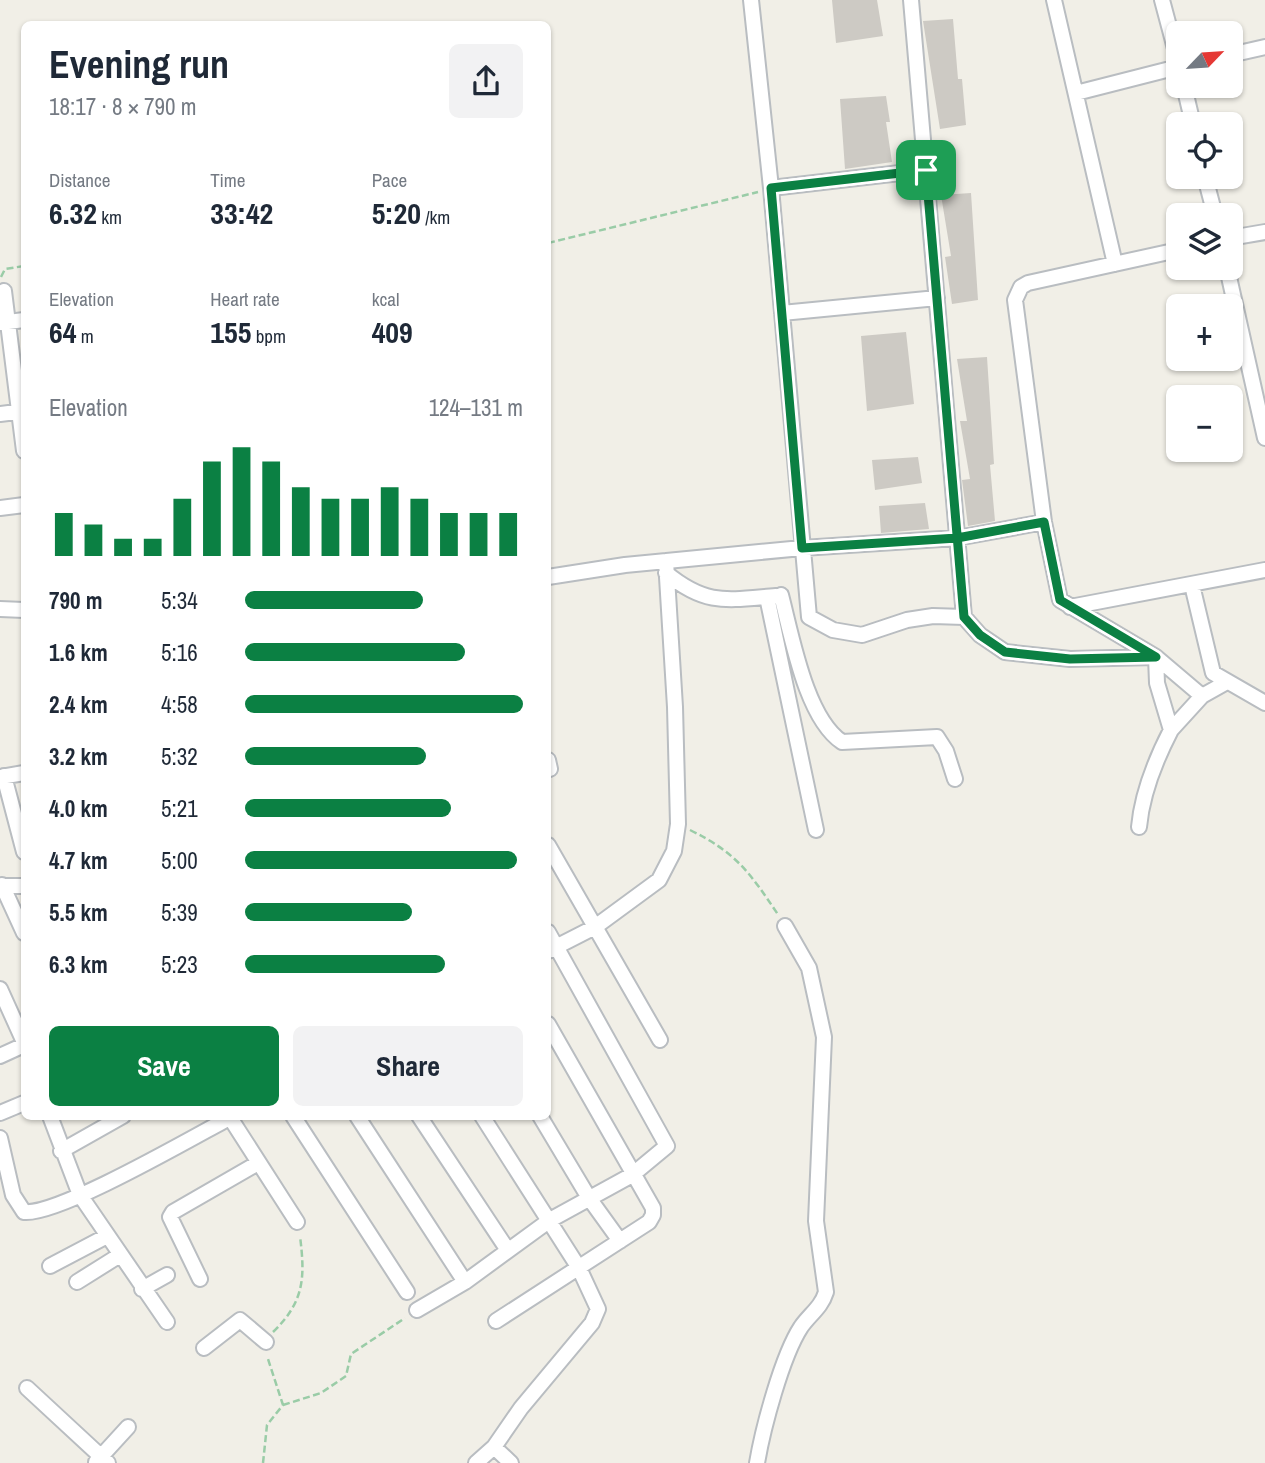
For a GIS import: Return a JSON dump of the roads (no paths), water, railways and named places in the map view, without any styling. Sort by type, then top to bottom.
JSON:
[{"type":"street","points":[[751,0],[771,188],[808,617],[833,630],[862,635],[907,620],[933,616],[964,617]]},
{"type":"street","points":[[912,0],[964,617],[980,635],[1005,652],[1070,659],[1156,657]]},
{"type":"street","points":[[1054,0],[1115,264]]},
{"type":"street","points":[[1162,0],[1168,21]]},
{"type":"street","points":[[1243,52],[1265,47]]},
{"type":"street","points":[[1076,93],[1166,71]]},
{"type":"street","points":[[771,188],[926,170]]},
{"type":"street","points":[[1243,236],[1265,232]]},
{"type":"street","points":[[1166,253],[1028,283],[1017,293],[1015,300],[1044,522],[1058,596],[1063,604],[1156,657],[1202,696]]},
{"type":"street","points":[[1230,280],[1265,438]]},
{"type":"street","points":[[4,291],[4,323],[21,406]]},
{"type":"street","points":[[782,313],[937,298]]},
{"type":"street","points":[[0,414],[21,411]]},
{"type":"street","points":[[0,508],[21,505]]},
{"type":"street","points":[[551,577],[666,567],[802,548],[957,538],[1044,522]]},
{"type":"street","points":[[666,567],[691,592],[711,599],[777,596]]},
{"type":"street","points":[[417,1310],[465,1282],[550,1220],[632,1175],[666,1149],[666,1142],[552,949],[595,927],[659,880],[674,851],[678,824],[675,707],[666,567]]},
{"type":"street","points":[[1070,607],[1265,570]]},
{"type":"street","points":[[1192,585],[1213,673],[1265,704]]},
{"type":"street","points":[[777,596],[813,706],[833,736],[842,742],[937,737],[946,751],[955,779]]},
{"type":"street","points":[[777,596],[816,830]]},
{"type":"street","points":[[0,609],[21,610]]},
{"type":"street","points":[[1156,657],[1157,683],[1171,730]]},
{"type":"street","points":[[1139,827],[1140,813],[1171,730],[1202,696],[1227,682]]},
{"type":"street","points":[[21,774],[2,777],[21,842]]},
{"type":"street","points":[[551,850],[660,1040]]},
{"type":"street","points":[[21,886],[1,885],[21,927]]},
{"type":"street","points":[[757,1463],[783,1370],[801,1328],[823,1303],[826,1292],[816,1221],[824,1037],[809,968],[785,926]]},
{"type":"street","points":[[0,989],[21,1037]]},
{"type":"street","points":[[496,1321],[649,1222],[653,1215],[653,1208],[551,1029]]},
{"type":"street","points":[[0,1056],[21,1046]]},
{"type":"street","points":[[0,1113],[21,1104]]},
{"type":"street","points":[[51,1120],[80,1195],[167,1322]]},
{"type":"street","points":[[61,1151],[116,1120]]},
{"type":"street","points":[[0,1138],[13,1195],[24,1212],[35,1213],[80,1195],[225,1120]]},
{"type":"street","points":[[233,1120],[297,1222]]},
{"type":"street","points":[[296,1120],[407,1292]]},
{"type":"street","points":[[360,1120],[465,1282]]},
{"type":"street","points":[[422,1120],[507,1249]]},
{"type":"street","points":[[475,1463],[494,1447],[521,1408],[597,1315],[596,1299],[579,1268],[485,1120]]},
{"type":"street","points":[[542,1120],[589,1198],[620,1241]]},
{"type":"street","points":[[200,1279],[170,1217],[173,1212],[258,1163]]},
{"type":"street","points":[[50,1266],[107,1236]]},
{"type":"street","points":[[77,1282],[120,1255]]},
{"type":"street","points":[[142,1289],[167,1275]]},
{"type":"street","points":[[204,1348],[240,1320],[266,1342]]},
{"type":"street","points":[[27,1388],[101,1461],[128,1427]]},
{"type":"street","points":[[494,1447],[511,1463]]}]
